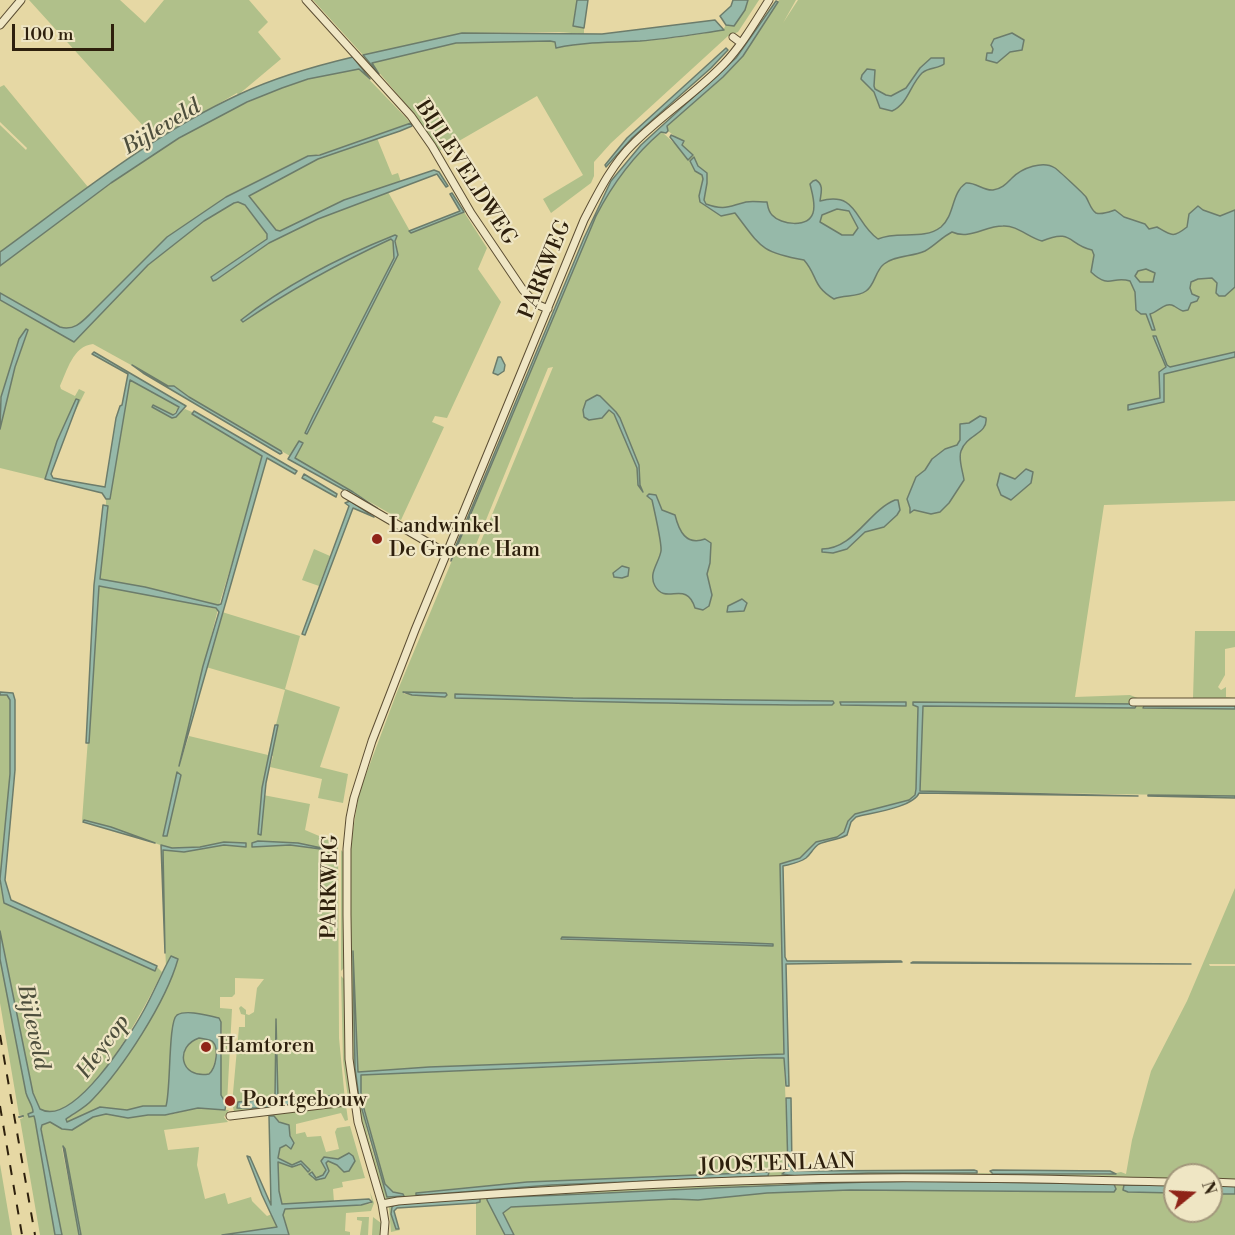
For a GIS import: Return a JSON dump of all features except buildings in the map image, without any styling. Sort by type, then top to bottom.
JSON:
[{"type":"street","points":[[0,24],[21,0]]},
{"type":"street","name":"BIJLEVELDWEG","points":[[306,0],[411,116],[432,146],[471,213],[523,290],[536,304],[548,309]]},
{"type":"street","name":"PARKWEG","points":[[384,1235],[385,1222],[382,1204],[354,1101],[349,1059],[347,849],[354,798],[372,741],[446,553],[584,220],[614,166],[633,143],[723,65],[741,43],[769,0]]},
{"type":"street","points":[[734,37],[741,43]]},
{"type":"street","points":[[345,494],[446,553]]},
{"type":"street","points":[[1133,702],[1235,702]]},
{"type":"street","points":[[230,1116],[354,1101]]},
{"type":"street","name":"JOOSTENLAAN","points":[[382,1204],[536,1191],[825,1179],[952,1178],[1163,1182]]},
{"type":"green space","points":[[29,0],[120,0],[145,23],[164,0],[249,0],[268,22],[258,32],[281,59],[238,95],[237,93],[156,140]]},
{"type":"green space","points":[[313,0],[577,0],[573,25],[584,28],[584,34],[462,33],[363,55]]},
{"type":"green space","points":[[748,0],[759,0],[738,32],[728,36],[611,143],[594,162],[594,176],[591,183],[551,213],[543,199],[583,175],[537,96],[438,151],[415,115],[371,63],[456,43],[550,41],[555,42],[557,48],[588,43],[650,40],[703,34],[723,30],[726,25],[734,26],[745,10]]},
{"type":"green space","points":[[779,0],[796,0],[783,23],[798,0],[1235,0],[1235,501],[1104,505],[1075,697],[1130,695],[1140,699],[1193,698],[1195,631],[1235,631],[1235,647],[1225,649],[1225,675],[1218,687],[1221,690],[1226,687],[1226,697],[1235,698],[1235,706],[1144,706],[1143,708],[1235,709],[1235,796],[919,791],[923,706],[1135,708],[1137,705],[913,702],[913,705],[918,706],[915,795],[909,800],[855,814],[848,820],[844,832],[837,837],[817,842],[800,858],[780,864],[785,1054],[429,1067],[357,1072],[353,951],[355,1068],[359,1098],[356,1096],[352,1058],[351,843],[359,793],[397,692],[596,216],[616,181],[633,159],[662,132],[674,143],[678,139],[667,130],[667,126],[723,77],[743,56]],"holes":[[[553,367],[479,546],[475,547],[548,368]],[[404,692],[446,693],[445,697],[404,694]],[[456,694],[573,698],[833,701],[834,703],[832,705],[455,698]],[[841,702],[906,702],[906,705],[842,705]],[[562,937],[773,945],[561,939]]]},
{"type":"green space","points":[[359,69],[411,123],[318,154],[167,237],[88,316],[74,327],[60,327],[0,293],[0,266],[108,185],[184,136],[263,95],[312,78]]},
{"type":"green space","points":[[4,85],[88,187],[0,252],[0,125],[26,150],[27,148],[0,122],[0,87]]},
{"type":"green space","points":[[377,138],[392,175],[398,173],[401,182],[344,200],[280,231],[276,230],[249,195],[318,159]]},
{"type":"green space","points":[[388,192],[411,233],[464,212],[487,248],[478,269],[501,302],[447,418],[435,416],[432,422],[444,427],[401,520],[294,458],[303,443],[299,441],[290,456],[174,386],[169,386],[93,344],[80,349],[76,354],[60,386],[61,389],[75,396],[79,389],[85,392],[71,420],[79,401],[76,399],[57,441],[45,479],[0,468],[0,429],[15,367],[28,331],[19,339],[0,400],[0,300],[74,342],[148,265],[204,221],[234,203],[244,205],[267,234],[267,239],[211,277],[216,280],[269,243],[318,219]],"holes":[[[395,235],[398,255],[306,434],[394,258],[393,241],[391,239],[334,267],[243,322],[242,320],[296,283]]]},
{"type":"green space","points":[[130,380],[179,407],[173,415],[154,405],[153,407],[172,418],[185,409],[263,456],[219,605],[100,579],[108,507],[106,499],[109,499]]},
{"type":"green space","points":[[314,549],[330,556],[319,586],[302,580]]},
{"type":"green space","points":[[101,585],[218,609],[179,766],[189,736],[268,755],[285,690],[206,667],[222,612],[300,636],[285,689],[340,707],[320,767],[348,774],[343,803],[318,798],[322,779],[270,767],[273,756],[269,755],[263,795],[310,804],[305,830],[338,844],[339,1038],[345,1100],[237,1113],[234,1111],[232,1104],[239,1027],[245,1027],[245,1015],[241,1014],[239,1008],[241,1006],[249,1015],[254,1012],[257,988],[264,979],[235,978],[235,994],[232,997],[220,997],[220,1008],[232,1009],[227,1103],[223,1099],[219,1086],[222,1039],[219,1018],[179,1014],[175,1017],[172,1032],[168,1115],[198,1108],[229,1110],[224,1117],[228,1122],[164,1130],[168,1150],[199,1147],[197,1165],[205,1199],[225,1193],[228,1204],[251,1197],[252,1201],[267,1216],[272,1214],[277,1228],[222,1235],[81,1235],[64,1146],[62,1148],[79,1235],[62,1235],[41,1126],[50,1122],[55,1124],[89,1103],[126,1057],[158,1003],[178,960],[171,956],[166,966],[162,884],[163,846],[111,827],[82,821],[99,587]],"holes":[[[276,1019],[278,1100],[340,1095],[338,1098],[268,1109],[237,1108],[238,1102],[275,1098]]]},
{"type":"green space","points":[[0,695],[7,695],[10,700],[10,774],[0,879]]},
{"type":"green space","points":[[341,850],[344,853],[344,968],[341,971]]},
{"type":"green space","points":[[0,881],[4,903],[114,953],[156,970],[157,967],[162,972],[112,1060],[75,1102],[56,1111],[40,1109],[33,1093],[0,931]]},
{"type":"green space","points":[[1235,888],[1235,964],[1209,964],[1210,966],[1235,966],[1235,1186],[1223,1186],[1223,1163],[1163,1163],[1163,1185],[1124,1185],[1123,1190],[1163,1193],[1163,1223],[1223,1223],[1223,1194],[1235,1194],[1235,1235],[514,1235],[503,1213],[510,1207],[674,1199],[698,1200],[767,1193],[850,1190],[1114,1192],[1116,1189],[1114,1184],[919,1181],[808,1183],[487,1198],[505,1235],[476,1235],[476,1203],[480,1202],[480,1198],[400,1203],[393,1206],[391,1214],[396,1229],[400,1230],[391,1232],[389,1207],[392,1203],[398,1202],[523,1193],[776,1182],[775,1179],[529,1189],[387,1201],[378,1183],[358,1105],[361,1097],[360,1075],[784,1058],[788,1169],[782,1174],[814,1177],[869,1173],[1106,1175],[1121,1172],[1126,1174],[1132,1140],[1151,1071],[1187,1001]],"holes":[[[361,1105],[365,1110],[385,1184],[393,1192],[404,1196],[387,1197],[369,1140]],[[768,1172],[768,1176],[551,1185],[416,1195],[416,1193],[527,1182]]]},
{"type":"green space","points":[[0,959],[26,1093],[33,1110],[33,1113],[28,1114],[29,1117],[34,1116],[35,1120],[55,1235],[40,1235],[20,1119],[23,1115],[19,1115],[0,1003]]},
{"type":"green space","points":[[341,976],[344,979],[346,1053],[350,1095],[348,1098],[343,1061]]},
{"type":"green space","points":[[199,1038],[210,1040],[215,1045],[215,1058],[209,1074],[191,1072],[184,1061],[186,1048]]},
{"type":"green space","points":[[346,1105],[348,1120],[345,1121],[341,1113],[296,1124],[296,1134],[305,1132],[307,1137],[321,1136],[326,1152],[339,1149],[335,1132],[337,1128],[350,1126],[365,1178],[342,1182],[343,1187],[333,1189],[334,1202],[282,1204],[278,1162],[291,1165],[278,1157],[280,1148],[286,1145],[291,1148],[290,1130],[272,1115],[235,1119]],"holes":[[[347,1154],[344,1172],[337,1165],[328,1161],[326,1163],[328,1173],[320,1180],[312,1178],[312,1173],[316,1178],[322,1177],[326,1170],[322,1163],[327,1157],[338,1159]],[[301,1161],[306,1168],[301,1164],[292,1165]]]},
{"type":"green space","points":[[0,1164],[12,1235],[0,1235]]},
{"type":"green space","points":[[370,1192],[374,1203],[371,1211],[346,1213],[345,1231],[350,1232],[350,1235],[289,1235],[283,1209],[370,1204],[372,1202]]},
{"type":"green space","points":[[357,1217],[369,1217],[368,1235],[360,1235],[362,1221],[357,1220]]},
{"type":"green space","points":[[373,1217],[381,1223],[380,1235],[372,1235]]},
{"type":"shaded area","points":[[577,0],[588,0],[584,28],[573,26]]},
{"type":"shaded area","points":[[733,0],[748,0],[745,10],[734,26],[726,25],[720,16],[731,6]]},
{"type":"shaded area","points":[[776,1],[778,2],[743,56],[723,77],[667,126],[666,133],[661,132],[641,151],[617,181],[596,216],[451,561],[584,238],[611,181],[641,145],[736,58]]},
{"type":"shaded area","points":[[715,20],[724,30],[651,40],[588,43],[556,48],[555,42],[550,41],[456,43],[372,63],[379,74],[363,55],[462,33],[602,34]]},
{"type":"shaded area","points":[[1012,33],[1024,40],[1022,50],[1010,52],[997,63],[986,60],[987,53],[992,53],[991,45],[994,39]]},
{"type":"shaded area","points":[[726,48],[728,50],[711,68],[632,138],[606,167],[605,165],[627,138]]},
{"type":"shaded area","points":[[353,57],[370,79],[359,69],[308,79],[247,102],[179,138],[111,183],[0,266],[0,252],[87,188],[177,128],[208,110],[268,82]]},
{"type":"shaded area","points":[[931,58],[944,58],[944,64],[922,73],[902,104],[892,111],[880,108],[874,92],[861,79],[867,69],[875,70],[875,89],[891,96],[906,88],[920,68]]},
{"type":"shaded area","points":[[411,123],[412,126],[400,131],[318,159],[249,196],[276,230],[280,231],[344,200],[434,170],[439,172],[448,186],[446,187],[437,174],[318,219],[269,243],[213,281],[211,277],[267,239],[267,234],[245,205],[234,203],[204,221],[148,265],[74,342],[0,300],[0,293],[60,327],[74,327],[88,316],[167,237],[226,197],[308,156],[320,155]]},
{"type":"shaded area","points":[[671,135],[684,141],[682,145],[693,155],[688,160],[670,137]]},
{"type":"shaded area","points":[[694,157],[698,166],[707,173],[704,200],[706,204],[723,207],[746,202],[767,202],[770,212],[776,218],[788,223],[800,223],[810,218],[813,213],[814,202],[810,184],[816,180],[821,187],[820,201],[842,200],[849,204],[878,239],[893,235],[926,234],[941,227],[949,216],[958,192],[966,183],[989,190],[996,189],[1004,186],[1016,174],[1027,168],[1039,165],[1050,166],[1085,195],[1096,213],[1115,210],[1124,217],[1145,224],[1149,229],[1157,227],[1169,234],[1179,233],[1187,227],[1189,214],[1198,206],[1220,216],[1235,210],[1235,287],[1225,296],[1219,296],[1216,293],[1217,283],[1212,278],[1191,282],[1192,294],[1199,297],[1197,301],[1191,303],[1188,310],[1183,311],[1168,305],[1150,314],[1155,330],[1152,330],[1146,314],[1141,314],[1136,310],[1135,292],[1130,281],[1107,281],[1091,272],[1094,255],[1092,250],[1065,237],[1052,237],[1042,241],[1003,226],[971,234],[952,232],[925,251],[888,261],[879,270],[869,288],[862,293],[834,299],[822,290],[804,260],[770,251],[757,241],[735,213],[721,216],[700,202],[703,179],[702,175],[695,171],[690,161]],"holes":[[[837,209],[849,211],[858,228],[853,235],[842,235],[820,222],[822,215]],[[1146,269],[1155,273],[1153,282],[1140,282],[1135,276],[1138,271]]]},
{"type":"shaded area","points":[[452,193],[464,212],[411,233],[409,231],[460,211],[450,194]]},
{"type":"shaded area","points":[[397,236],[395,241],[398,255],[307,434],[305,433],[313,416],[394,258],[393,241],[391,239],[334,267],[243,322],[241,320],[277,294],[315,272]]},
{"type":"shaded area","points":[[26,329],[28,330],[15,367],[0,429],[1,397],[19,339]]},
{"type":"shaded area","points":[[1153,336],[1156,336],[1167,365],[1170,367],[1235,352],[1235,357],[1164,374],[1164,402],[1128,410],[1128,405],[1160,398],[1159,372],[1166,367]]},
{"type":"shaded area","points":[[94,352],[186,406],[176,417],[172,418],[152,407],[153,405],[173,415],[179,407],[130,380],[110,499],[106,499],[102,493],[45,479],[57,441],[76,399],[79,400],[51,474],[53,478],[105,487],[116,418],[122,405],[128,374],[92,354]]},
{"type":"shaded area","points":[[498,357],[501,357],[505,365],[504,371],[498,375],[493,373]]},
{"type":"shaded area","points":[[132,365],[168,386],[174,386],[282,453],[280,454]]},
{"type":"shaded area","points":[[597,395],[620,418],[639,465],[640,485],[643,492],[638,485],[637,468],[614,414],[609,410],[602,418],[589,420],[584,417],[583,410],[586,401]]},
{"type":"shaded area","points":[[194,411],[297,471],[295,474],[267,458],[179,766],[203,666],[219,612],[216,608],[99,586],[89,743],[86,743],[94,585],[103,505],[108,506],[100,579],[221,604],[262,456],[192,414]]},
{"type":"shaded area","points":[[980,416],[986,418],[986,423],[984,428],[964,445],[961,451],[960,462],[964,480],[949,503],[940,512],[931,514],[914,510],[910,513],[907,499],[916,477],[925,470],[932,459],[945,449],[957,445],[960,440],[960,424],[969,423]]},
{"type":"shaded area","points":[[299,441],[303,443],[295,458],[377,508],[288,459]]},
{"type":"shaded area","points":[[1026,469],[1033,472],[1031,483],[1011,500],[1001,495],[997,485],[1000,473],[1015,479]]},
{"type":"shaded area","points":[[304,474],[337,494],[336,497],[302,478]]},
{"type":"shaded area","points":[[656,495],[662,510],[675,515],[684,536],[698,541],[705,539],[711,543],[707,574],[712,595],[709,606],[703,610],[695,608],[686,595],[665,594],[655,586],[653,572],[661,547],[652,500],[647,496]]},
{"type":"shaded area","points":[[898,500],[900,510],[884,527],[865,532],[847,549],[833,553],[822,552],[822,549],[843,543],[885,505]]},
{"type":"shaded area","points":[[350,501],[374,517],[353,508],[305,635],[302,634],[349,506],[345,503]]},
{"type":"shaded area","points":[[622,566],[629,568],[628,576],[614,577],[613,573]]},
{"type":"shaded area","points":[[742,599],[747,603],[744,611],[727,612],[728,606]]},
{"type":"shaded area","points":[[0,692],[13,693],[15,700],[15,770],[5,880],[11,900],[157,966],[155,971],[4,903],[0,879],[10,774],[10,700],[7,695],[0,695]]},
{"type":"shaded area","points":[[403,692],[446,693],[447,695],[445,697],[412,695]]},
{"type":"shaded area","points":[[455,694],[573,698],[833,701],[834,703],[832,705],[785,705],[597,702],[455,698]]},
{"type":"shaded area","points":[[840,702],[906,702],[906,706],[841,705]]},
{"type":"shaded area","points":[[913,702],[1137,704],[1135,708],[923,706],[920,791],[1138,796],[919,793],[901,806],[856,817],[851,822],[847,835],[819,844],[803,860],[783,866],[785,957],[787,961],[902,962],[786,964],[789,1086],[786,1086],[784,1058],[758,1058],[361,1075],[361,1098],[359,1098],[355,1068],[353,951],[358,1072],[429,1067],[784,1054],[780,864],[800,858],[816,842],[837,837],[844,832],[848,821],[855,814],[909,800],[915,795],[918,707],[913,705]]},
{"type":"shaded area","points":[[1144,706],[1235,706],[1235,709],[1143,708]]},
{"type":"shaded area","points":[[275,725],[278,725],[266,783],[261,835],[258,834],[262,788]]},
{"type":"shaded area","points":[[177,772],[181,775],[167,836],[163,836]]},
{"type":"shaded area","points":[[1148,796],[1235,796],[1235,798]]},
{"type":"shaded area","points":[[84,820],[111,827],[155,843],[83,822]]},
{"type":"shaded area","points":[[258,841],[298,843],[336,851],[290,845],[252,847],[252,843]]},
{"type":"shaded area","points":[[224,842],[246,843],[246,847],[224,845],[184,852],[163,850],[165,953],[161,845],[172,848],[200,847]]},
{"type":"shaded area","points":[[0,931],[33,1093],[40,1109],[53,1111],[68,1105],[100,1076],[137,1022],[171,956],[178,959],[164,995],[130,1053],[104,1087],[83,1108],[66,1119],[67,1122],[100,1107],[127,1110],[143,1106],[166,1106],[172,1030],[177,1015],[181,1013],[198,1014],[219,1018],[221,1022],[221,1095],[226,1104],[225,1110],[198,1108],[165,1115],[128,1118],[106,1114],[93,1117],[72,1130],[62,1129],[50,1122],[42,1125],[62,1235],[55,1235],[35,1120],[34,1116],[29,1117],[28,1114],[33,1110],[26,1093],[0,959]],"holes":[[[199,1038],[212,1041],[215,1045],[215,1063],[209,1074],[191,1072],[184,1061],[186,1048]]]},
{"type":"shaded area","points":[[562,937],[750,943],[773,944],[773,946],[561,939]]},
{"type":"shaded area","points":[[913,962],[1191,964],[911,963]]},
{"type":"shaded area","points":[[276,1019],[278,1100],[340,1095],[340,1098],[288,1106],[237,1108],[238,1102],[275,1098]]},
{"type":"shaded area","points":[[786,1098],[791,1098],[792,1169],[794,1171],[974,1170],[977,1173],[868,1173],[796,1176],[782,1174],[788,1169]]},
{"type":"shaded area","points":[[363,1105],[385,1184],[393,1192],[404,1196],[387,1197],[361,1106]]},
{"type":"shaded area","points":[[269,1116],[274,1116],[279,1122],[289,1125],[290,1136],[294,1143],[291,1149],[286,1145],[280,1148],[278,1158],[292,1165],[301,1161],[310,1170],[308,1172],[301,1164],[292,1167],[278,1162],[282,1204],[369,1199],[372,1202],[361,1205],[285,1209],[283,1215],[289,1235],[222,1235],[277,1227],[247,1156],[250,1157],[271,1205]]},
{"type":"shaded area","points":[[63,1146],[65,1149],[81,1235],[79,1235]]},
{"type":"shaded area","points":[[349,1153],[355,1161],[349,1171],[344,1172],[337,1165],[328,1161],[326,1163],[329,1171],[325,1178],[316,1180],[309,1174],[312,1172],[316,1178],[323,1175],[326,1170],[321,1161],[324,1157],[338,1159]]},
{"type":"shaded area","points":[[990,1171],[1110,1171],[1116,1174],[993,1174]]},
{"type":"shaded area","points":[[769,1172],[768,1176],[551,1185],[416,1195],[416,1193],[527,1182]]},
{"type":"shaded area","points":[[919,1181],[1114,1184],[1116,1189],[1114,1192],[850,1190],[767,1193],[698,1200],[674,1199],[511,1207],[503,1213],[514,1235],[505,1235],[487,1200],[487,1198],[757,1186]]},
{"type":"shaded area","points":[[1124,1185],[1163,1185],[1163,1193],[1123,1190]]},
{"type":"shaded area","points":[[1223,1186],[1235,1186],[1235,1194],[1223,1194]]},
{"type":"shaded area","points":[[480,1198],[480,1202],[476,1203],[397,1208],[394,1211],[399,1229],[396,1229],[391,1214],[392,1207],[396,1204]]},
{"type":"waterway","name":"Heycop","points":[[19,1117],[23,1116]]},
{"type":"railway","points":[[0,1035],[35,1235]]},
{"type":"railway","points":[[0,1106],[22,1235]]},
{"type":"place","name":"Landwinkel De Groene Ham","points":[[377,539]]},
{"type":"place","name":"Hamtoren","points":[[206,1047]]},
{"type":"place","name":"Poortgebouw","points":[[230,1101]]},
{"type":"water label","name":"Bijleveld","points":[[162,128]]},
{"type":"water label","name":"Bijleveld","points":[[32,1027]]}]
